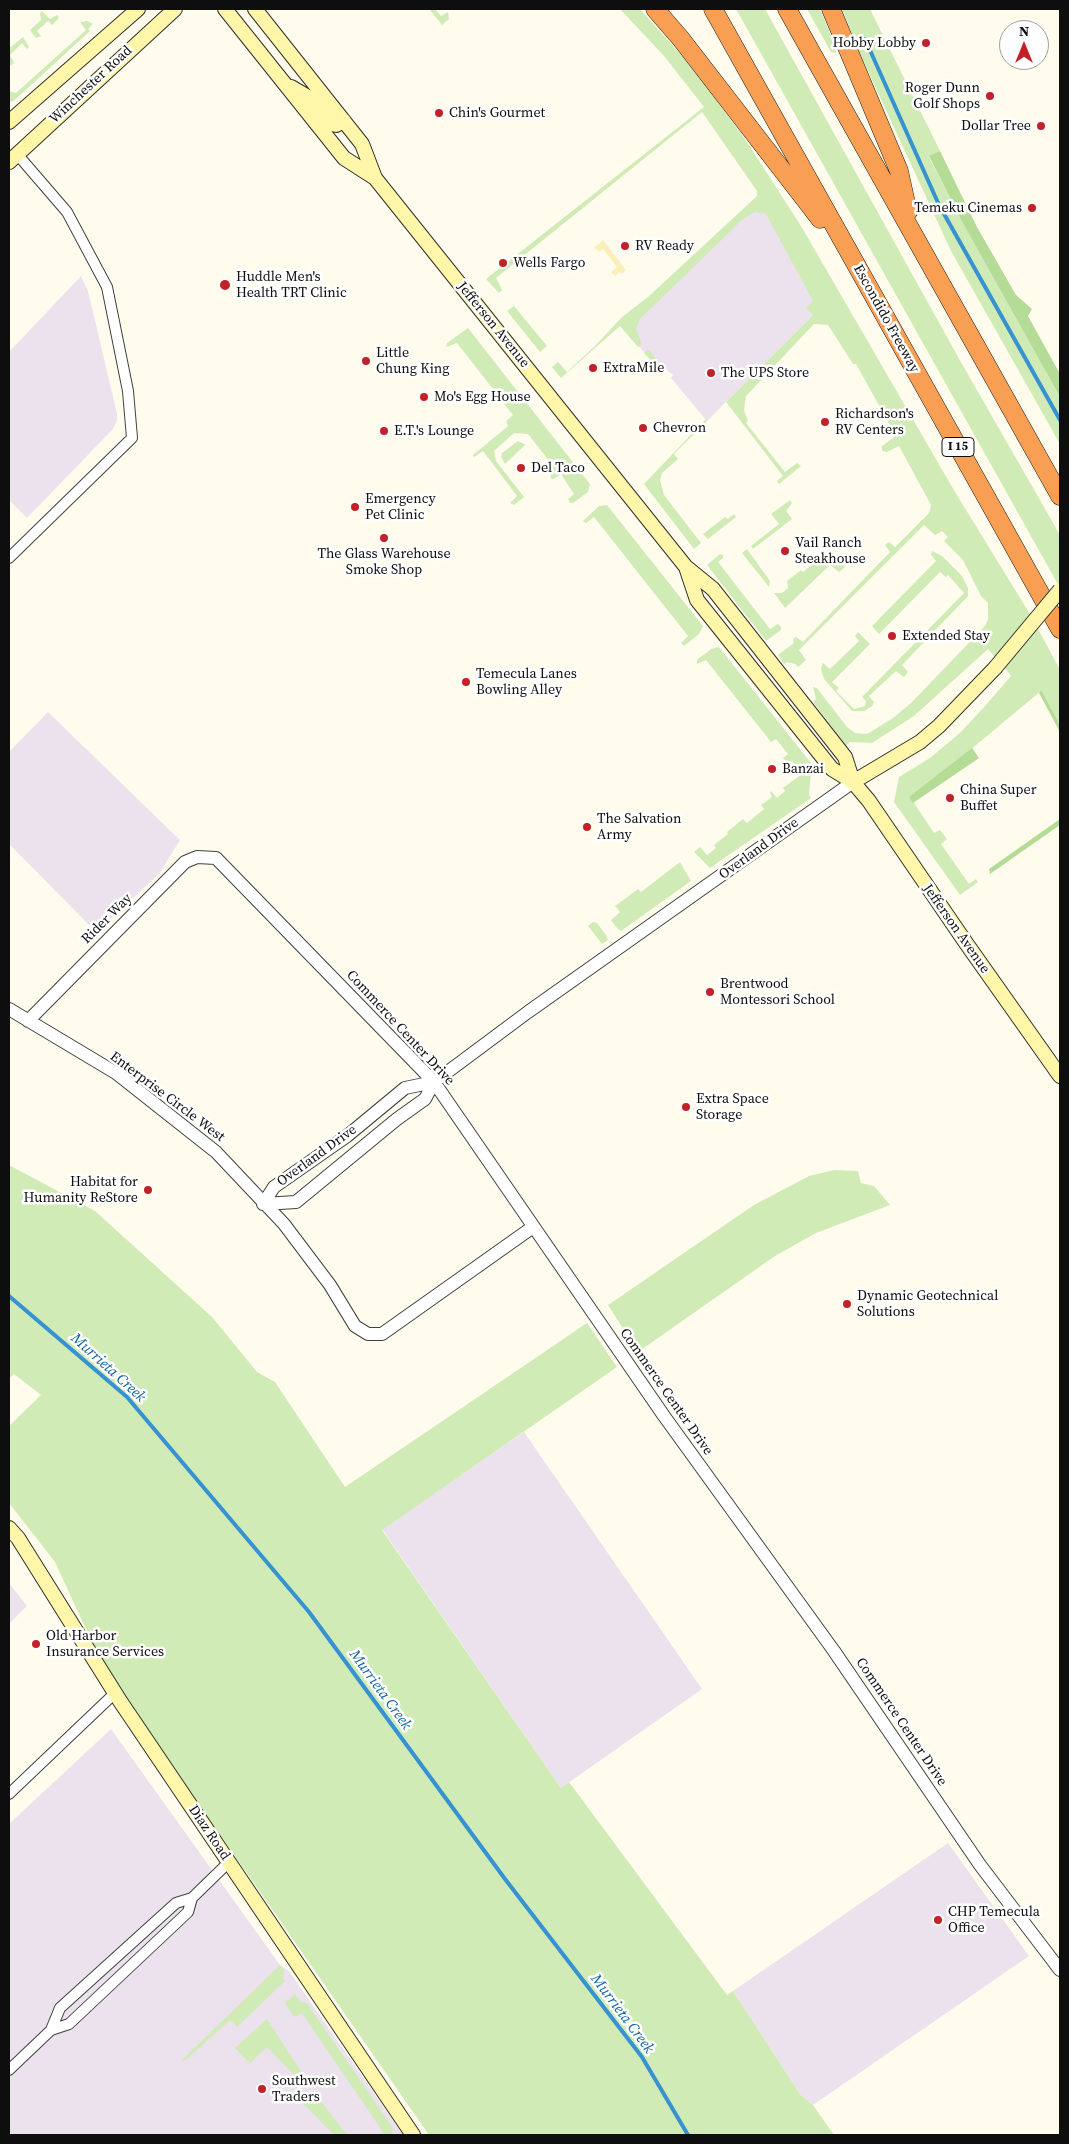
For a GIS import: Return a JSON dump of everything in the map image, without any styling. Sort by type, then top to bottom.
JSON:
[{"type":"highway","points":[[655,9],[681,38],[855,265]]},
{"type":"highway","name":"Escondido Freeway","points":[[712,9],[1060,629]]},
{"type":"highway","points":[[787,9],[1060,496]]},
{"type":"highway","points":[[831,9],[899,171],[911,229]]},
{"type":"main road","name":"Winchester Road","points":[[9,122],[138,9]]},
{"type":"main road","name":"Winchester Road","points":[[13,158],[175,9]]},
{"type":"main road","name":"Jefferson Avenue","points":[[225,9],[344,158],[375,178]]},
{"type":"main road","name":"Jefferson Avenue","points":[[254,9],[362,144],[375,178],[686,567],[713,589],[791,687],[845,757],[853,782]]},
{"type":"main road","points":[[284,82],[306,94],[331,124],[336,125],[344,120]]},
{"type":"main road","name":"Jefferson Avenue","points":[[686,567],[697,600],[832,769],[853,782],[869,801],[966,944],[1060,1076]]},
{"type":"main road","name":"Overland Drive","points":[[853,782],[920,742],[939,726],[995,668],[1060,590]]},
{"type":"main road","name":"Diaz Road","points":[[9,1528],[18,1538],[115,1693],[413,2135]]},
{"type":"street","points":[[9,558],[132,438],[128,391],[107,287],[67,212],[13,158]]},
{"type":"street","name":"Overland Drive","points":[[263,1204],[274,1187],[347,1136],[406,1088],[434,1082],[528,1012],[853,782]]},
{"type":"street","name":"Rider Way","points":[[28,1020],[185,862],[197,857],[216,858]]},
{"type":"street","name":"Commerce Center Drive","points":[[216,858],[434,1082],[670,1424],[838,1657],[980,1865],[1060,1970]]},
{"type":"street","name":"Enterprise Circle West","points":[[9,1009],[116,1074],[170,1114],[216,1152],[263,1204],[284,1224],[330,1285],[355,1326],[368,1334],[382,1334],[533,1227]]},
{"type":"street","name":"Overland Drive","points":[[263,1204],[296,1202],[390,1125],[425,1099],[434,1082]]},
{"type":"street","points":[[9,1794],[115,1693]]},
{"type":"street","points":[[51,2030],[69,2024],[188,1912],[192,1898],[229,1862]]},
{"type":"street","points":[[9,2070],[51,2030],[60,2008],[176,1902],[192,1898]]},
{"type":"shaded area","points":[[763,194],[832,315],[813,315],[707,421],[671,378],[673,375],[659,364],[657,367],[620,325]]},
{"type":"shaded area","points":[[81,276],[88,291],[117,414],[117,421],[113,429],[27,518],[9,500],[9,352]]},
{"type":"shaded area","points":[[48,712],[180,840],[159,874],[96,932],[9,844],[9,752]]},
{"type":"shaded area","points":[[524,1432],[702,1689],[561,1788],[382,1529]]},
{"type":"shaded area","points":[[9,1583],[27,1606],[9,1624]]},
{"type":"shaded area","points":[[111,1729],[280,1965],[289,1971],[403,2135],[9,2135],[9,1824]]},
{"type":"shaded area","points":[[948,1843],[1029,1956],[813,2105],[800,2094],[733,1991]]},
{"type":"green space","points":[[429,9],[435,9],[441,16],[448,12],[449,19],[442,25]]},
{"type":"green space","points":[[620,9],[640,9],[691,66],[745,139],[801,226],[955,492],[1033,619],[999,661],[988,649],[914,716],[872,743],[850,742],[846,746],[813,702],[816,699],[813,687],[817,688],[847,727],[855,733],[867,734],[893,718],[911,703],[985,626],[988,619],[988,603],[981,596],[963,560],[944,541],[948,537],[942,531],[935,535],[924,525],[799,650],[806,660],[798,667],[787,662],[784,664],[778,655],[794,643],[793,639],[796,637],[803,642],[890,552],[885,545],[889,542],[895,547],[929,513],[931,505],[899,446],[887,452],[882,451],[882,446],[896,436],[856,364],[853,364],[828,325],[814,324],[746,396],[744,410],[748,421],[746,423],[785,472],[797,463],[801,466],[779,484],[777,481],[783,476],[726,402],[813,315],[806,308],[813,301],[766,214],[755,212],[743,219],[640,319],[636,329],[642,344],[638,347],[620,326],[561,378],[552,367],[558,362],[567,372],[622,317],[648,297],[757,196],[757,191],[702,112],[496,278],[502,290],[499,293],[486,279],[704,107],[664,56]]},
{"type":"green space","points":[[736,9],[765,9],[962,364],[1060,535],[1060,588]]},
{"type":"green space","points":[[807,9],[820,9],[835,45],[836,53],[831,52]]},
{"type":"green space","points":[[842,9],[870,9],[940,151],[929,157],[961,220],[1060,397],[1060,444],[951,251],[861,56]]},
{"type":"green space","points":[[42,11],[50,19],[57,15],[59,18],[52,25],[48,21],[37,31],[41,36],[36,38],[30,30],[41,20],[40,13]]},
{"type":"green space","points":[[87,21],[93,24],[88,29],[90,31],[18,97],[12,102],[9,101],[9,91],[16,93],[86,30],[80,22]]},
{"type":"green space","points":[[23,37],[29,47],[27,49],[22,43],[10,55],[14,63],[9,67],[9,45],[11,47]]},
{"type":"green space","points":[[940,151],[977,227],[1016,295],[1032,309],[1028,316],[1060,374],[1060,397],[961,220],[929,156]]},
{"type":"green space","points":[[514,306],[547,346],[540,352],[507,311]]},
{"type":"green space","points":[[468,328],[590,484],[588,492],[573,503],[570,503],[568,499],[574,494],[561,474],[551,479],[550,462],[528,434],[514,433],[494,451],[496,461],[524,497],[514,505],[510,503],[517,496],[483,451],[474,457],[473,455],[508,426],[506,421],[513,415],[457,343],[446,347],[447,343]]},
{"type":"green space","points":[[647,350],[664,368],[659,364],[657,367],[644,353]]},
{"type":"green space","points":[[706,419],[707,421],[674,454],[678,459],[662,473],[660,480],[664,495],[701,543],[694,549],[644,484]]},
{"type":"green space","points":[[518,441],[528,446],[525,445],[505,464],[501,457],[502,453]]},
{"type":"green space","points":[[790,500],[792,503],[786,511],[792,519],[753,549],[751,546],[779,524],[771,514]]},
{"type":"green space","points":[[607,505],[703,626],[699,634],[684,646],[681,643],[688,636],[594,517],[586,523],[583,521],[599,506]]},
{"type":"green space","points":[[734,514],[736,517],[708,539],[703,534],[725,517],[728,519]]},
{"type":"green space","points":[[747,549],[770,581],[769,587],[742,553]]},
{"type":"green space","points":[[932,551],[942,556],[962,576],[968,588],[968,596],[902,665],[908,672],[904,677],[896,671],[869,696],[874,702],[872,706],[864,711],[852,711],[824,679],[821,669],[823,663],[830,669],[859,641],[855,636],[858,632],[870,644],[832,682],[839,688],[836,691],[854,709],[865,706],[866,701],[862,697],[964,593],[948,575],[946,577],[940,572],[879,634],[872,626],[936,561],[931,555]]},
{"type":"green space","points":[[720,554],[723,555],[723,558],[718,562],[770,629],[778,624],[781,627],[781,630],[766,641],[707,565]]},
{"type":"green space","points":[[832,554],[845,567],[839,572],[830,565],[785,608],[774,593],[782,593],[788,588],[787,581],[801,570],[803,572],[822,556],[826,560]]},
{"type":"green space","points":[[1036,625],[1060,670],[1060,725],[1041,691],[952,765],[910,797],[934,833],[940,830],[947,839],[941,844],[969,884],[976,879],[978,882],[960,895],[894,802],[899,777],[930,758],[961,732],[985,706],[1011,676],[1003,666]]},
{"type":"green space","points":[[719,647],[815,768],[811,771],[809,795],[811,798],[710,868],[694,852],[700,847],[707,855],[716,848],[714,845],[728,834],[727,832],[743,819],[747,823],[764,809],[761,805],[772,797],[771,791],[777,798],[785,791],[783,788],[802,774],[792,761],[788,763],[783,758],[788,754],[776,739],[771,742],[706,660],[697,664],[697,660],[711,649]]},
{"type":"green space","points":[[1041,690],[1060,725],[1060,732],[1039,693]]},
{"type":"green space","points":[[972,748],[979,758],[913,803],[909,797]]},
{"type":"green space","points":[[1060,819],[1060,825],[990,874],[989,869]]},
{"type":"green space","points":[[680,862],[691,881],[621,931],[617,928],[611,920],[620,912],[615,906],[638,889],[641,892]]},
{"type":"green space","points":[[593,922],[597,923],[606,935],[608,940],[602,944],[588,926]]},
{"type":"green space","points":[[9,1165],[95,1211],[212,1317],[257,1372],[275,1382],[345,1487],[587,1323],[617,1367],[382,1530],[561,1788],[569,1782],[727,1995],[733,1991],[800,2094],[813,2105],[834,2135],[429,2135],[116,1685],[95,1649],[55,1562],[9,1503],[9,1426],[41,1395],[14,1374],[9,1378]]},
{"type":"green space","points":[[834,1170],[858,1171],[861,1183],[874,1186],[890,1205],[816,1233],[775,1256],[638,1352],[608,1305],[754,1205],[809,1176]]},
{"type":"green space","points":[[280,1965],[284,1970],[283,1978],[285,1981],[237,2027],[230,2020],[187,2059],[180,2062]]},
{"type":"green space","points":[[295,1994],[301,2002],[307,2003],[393,2128],[392,2135],[385,2135],[302,2013],[294,2017],[285,2003]]},
{"type":"green space","points":[[267,2019],[304,2076],[299,2080],[267,2047],[250,2063],[235,2048]]},
{"type":"green space","points":[[301,2091],[313,2091],[347,2135],[334,2135],[296,2096]]},
{"type":"sand","points":[[603,240],[626,270],[622,274],[620,272],[615,276],[611,272],[617,267],[603,249],[600,251],[594,248]]},
{"type":"waterway","points":[[865,39],[939,205],[1060,420]]},
{"type":"waterway","name":"Murrieta Creek","points":[[9,1296],[127,1397],[309,1612],[505,1879],[642,2057],[688,2135]]},
{"type":"place","name":"Hobby Lobby","points":[[926,43]]},
{"type":"place","name":"Roger Dunn Golf Shops","points":[[990,96]]},
{"type":"place","name":"Chin's Gourmet","points":[[439,113]]},
{"type":"place","name":"Dollar Tree","points":[[1041,126]]},
{"type":"place","name":"Temeku Cinemas","points":[[1032,208]]},
{"type":"place","name":"RV Ready","points":[[625,246]]},
{"type":"place","name":"Wells Fargo","points":[[503,263]]},
{"type":"place","name":"Huddle Men's Health TRT Clinic","points":[[225,285]]},
{"type":"place","name":"Little Chung King","points":[[366,361]]},
{"type":"place","name":"ExtraMile","points":[[593,368]]},
{"type":"place","name":"The UPS Store","points":[[711,373]]},
{"type":"place","name":"Mo's Egg House","points":[[424,397]]},
{"type":"place","name":"Richardson's RV Centers","points":[[825,422]]},
{"type":"place","name":"Chevron","points":[[643,428]]},
{"type":"place","name":"E.T.'s Lounge","points":[[384,431]]},
{"type":"place","name":"Del Taco","points":[[521,468]]},
{"type":"place","name":"Emergency Pet Clinic","points":[[355,507]]},
{"type":"place","name":"The Glass Warehouse Smoke Shop","points":[[384,538]]},
{"type":"place","name":"Vail Ranch Steakhouse","points":[[785,551]]},
{"type":"place","name":"Extended Stay","points":[[892,636]]},
{"type":"place","name":"Temecula Lanes Bowling Alley","points":[[466,682]]},
{"type":"place","name":"Banzai","points":[[772,769]]},
{"type":"place","name":"China Super Buffet","points":[[950,798]]},
{"type":"place","name":"The Salvation Army","points":[[587,827]]},
{"type":"place","name":"Brentwood Montessori School","points":[[710,992]]},
{"type":"place","name":"Extra Space Storage","points":[[686,1107]]},
{"type":"place","name":"Habitat for Humanity ReStore","points":[[148,1190]]},
{"type":"place","name":"Dynamic Geotechnical Solutions","points":[[847,1304]]},
{"type":"place","name":"Old Harbor Insurance Services","points":[[36,1644]]},
{"type":"place","name":"CHP Temecula Office","points":[[938,1920]]},
{"type":"place","name":"Southwest Traders","points":[[262,2089]]}]
